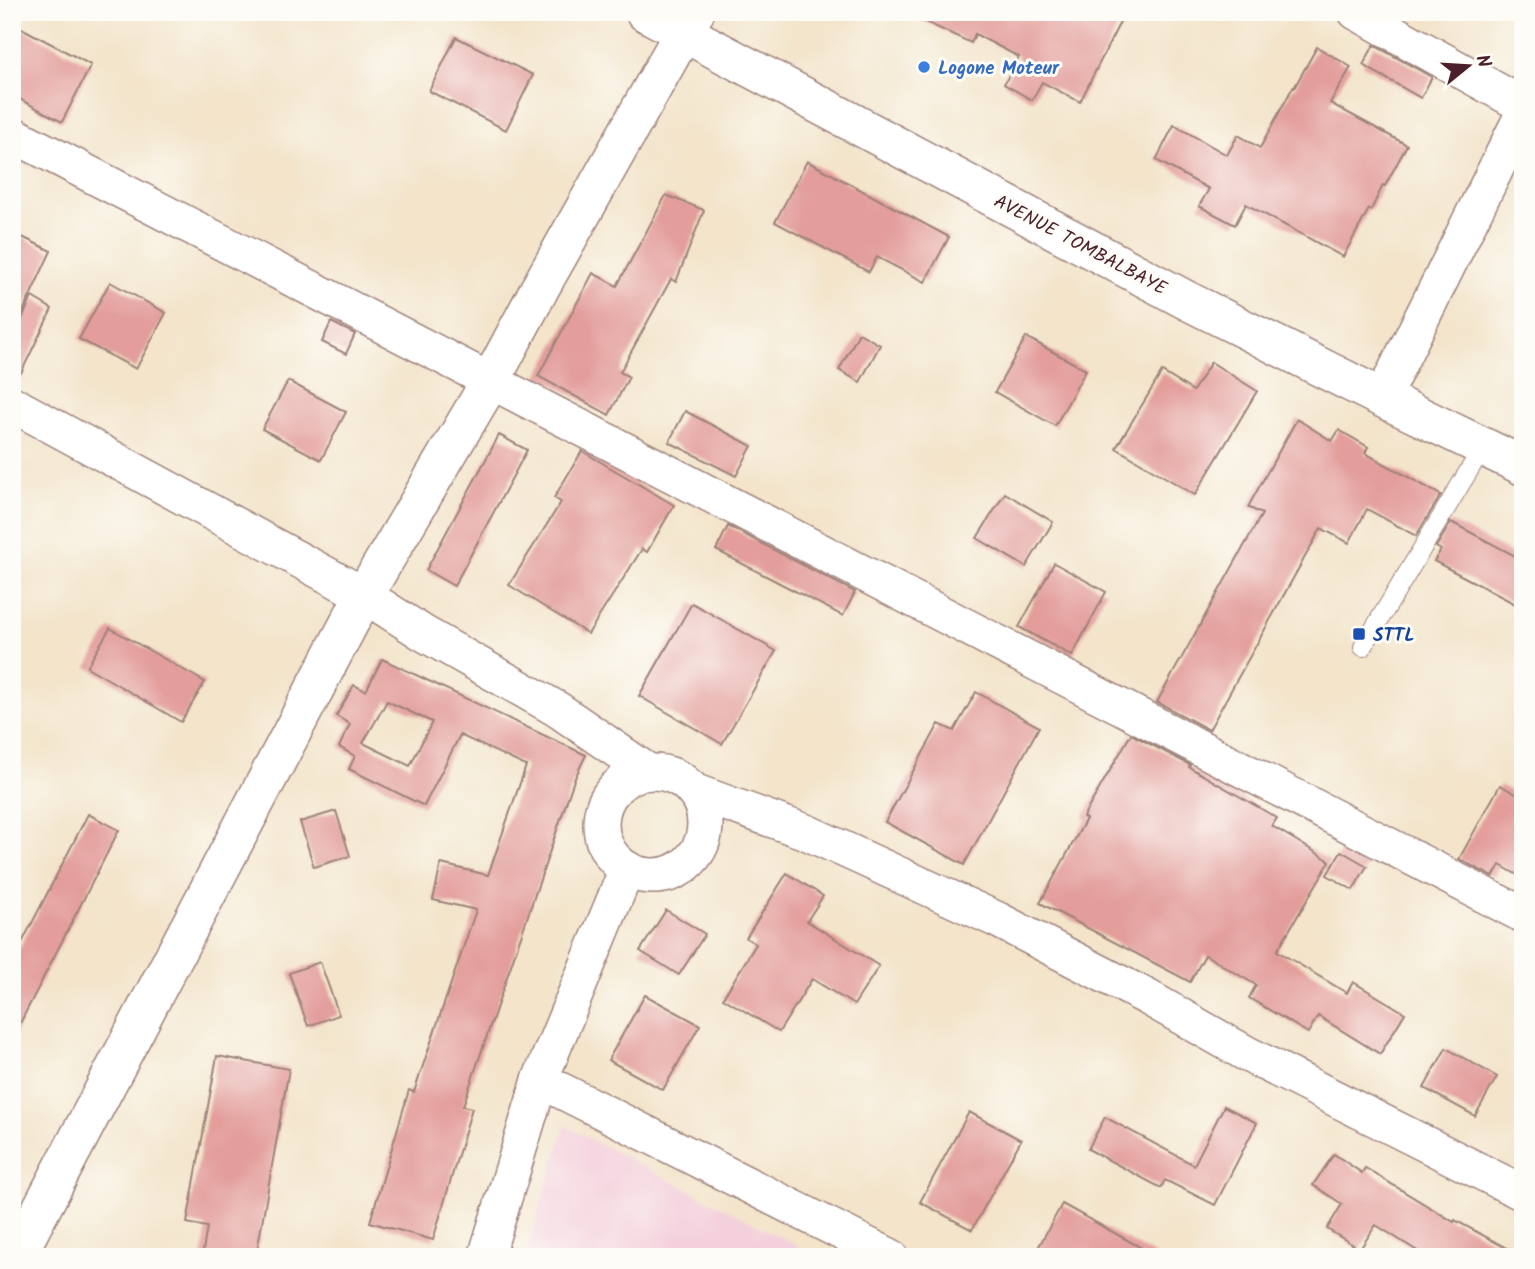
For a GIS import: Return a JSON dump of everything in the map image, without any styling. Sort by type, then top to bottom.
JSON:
[{"type":"street","name":"AVENUE TOMBALBAYE","points":[[645,12],[690,23],[1188,301],[1523,466]]},
{"type":"street","points":[[1356,12],[1523,105]]},
{"type":"street","points":[[16,1257],[364,595],[490,382],[690,23]]},
{"type":"street","points":[[1382,398],[1523,114]]},
{"type":"street","points":[[12,134],[1523,915]]},
{"type":"street","points":[[12,404],[364,595],[423,633],[557,709],[647,771]]},
{"type":"street","points":[[694,791],[701,805],[704,828],[698,850],[689,862],[660,876],[627,870],[614,859],[604,845],[600,821],[607,797],[624,780],[647,771],[673,775],[694,791],[806,832],[998,920],[1147,997],[1247,1054],[1523,1193]]},
{"type":"street","points":[[486,1257],[540,1080],[627,870]]},
{"type":"street","points":[[540,1080],[891,1257]]},
{"type":"lane","points":[[1363,647],[1483,447]]},
{"type":"shaded area","points":[[565,1126],[819,1257],[525,1257]]},
{"type":"building","points":[[904,12],[1125,12],[1080,102],[1042,82],[1032,100],[1004,84],[1019,57],[975,34],[971,43]]},
{"type":"building","points":[[12,23],[91,65],[62,122],[12,95]]},
{"type":"building","points":[[456,37],[533,75],[506,130],[429,91]]},
{"type":"building","points":[[1374,45],[1432,77],[1421,98],[1363,65]]},
{"type":"building","points":[[1317,47],[1351,67],[1330,103],[1407,145],[1343,257],[1246,204],[1235,225],[1199,206],[1209,189],[1156,160],[1174,125],[1227,155],[1238,135],[1260,148]]},
{"type":"building","points":[[807,161],[949,237],[925,282],[877,257],[869,272],[775,222]]},
{"type":"building","points":[[666,195],[704,210],[676,282],[671,279],[620,372],[629,377],[609,415],[538,376],[593,273],[617,286]]},
{"type":"building","points":[[12,232],[51,251],[12,335]]},
{"type":"building","points":[[110,282],[166,313],[136,369],[79,339]]},
{"type":"building","points":[[32,297],[52,309],[21,373],[12,369],[12,340]]},
{"type":"building","points":[[331,322],[355,334],[346,354],[322,342]]},
{"type":"building","points":[[859,333],[880,345],[860,382],[839,370]]},
{"type":"building","points":[[1026,337],[1086,370],[1055,426],[995,392]]},
{"type":"building","points":[[1211,362],[1257,391],[1195,495],[1116,448],[1162,372],[1193,391]]},
{"type":"building","points":[[288,381],[346,412],[321,460],[262,429]]},
{"type":"building","points":[[685,411],[752,446],[736,476],[669,442]]},
{"type":"building","points":[[1297,419],[1332,441],[1339,430],[1368,447],[1365,453],[1441,495],[1416,536],[1367,509],[1349,543],[1321,528],[1209,730],[1157,702],[1262,514],[1248,507]]},
{"type":"building","points":[[499,435],[527,450],[454,586],[426,570]]},
{"type":"building","points":[[582,451],[674,505],[647,552],[642,549],[588,634],[509,585],[561,502],[554,498]]},
{"type":"building","points":[[1005,493],[1053,522],[1026,567],[977,538]]},
{"type":"building","points":[[1451,522],[1523,560],[1523,608],[1434,561],[1441,550],[1436,547]]},
{"type":"building","points":[[728,526],[855,592],[843,616],[716,550]]},
{"type":"building","points":[[1054,563],[1106,592],[1072,656],[1019,627]]},
{"type":"building","points":[[692,603],[776,651],[722,744],[639,696]]},
{"type":"building","points":[[110,628],[205,682],[181,722],[87,667]]},
{"type":"building","points":[[382,659],[586,755],[574,780],[463,1106],[472,1108],[433,1240],[370,1222],[409,1090],[414,1092],[476,910],[433,900],[441,864],[488,875],[526,766],[460,735],[424,806],[349,769],[355,756],[339,747],[350,724],[336,716],[354,685],[366,691]],"holes":[[[387,701],[432,722],[410,766],[363,743]]]},
{"type":"building","points":[[976,692],[1039,727],[964,865],[885,822],[939,724],[954,731]]},
{"type":"building","points":[[1131,734],[1190,765],[1189,767],[1277,818],[1272,826],[1330,861],[1277,951],[1347,993],[1353,982],[1405,1013],[1380,1054],[1318,1016],[1308,1033],[1249,998],[1256,985],[1205,955],[1190,982],[1040,903],[1086,819],[1083,817]]},
{"type":"building","points":[[1500,785],[1523,798],[1523,878],[1500,865],[1493,877],[1459,859]]},
{"type":"building","points":[[336,811],[350,856],[314,867],[300,822]]},
{"type":"building","points":[[88,814],[119,830],[12,1039],[12,962]]},
{"type":"building","points":[[1341,851],[1367,866],[1353,890],[1327,875]]},
{"type":"building","points":[[787,873],[823,896],[807,921],[879,966],[854,1005],[812,979],[779,1032],[723,998],[756,944],[746,938]]},
{"type":"building","points":[[666,910],[705,934],[679,975],[640,951]]},
{"type":"building","points":[[320,962],[339,1015],[308,1026],[289,973]]},
{"type":"building","points":[[645,995],[700,1025],[663,1090],[608,1060]]},
{"type":"building","points":[[1446,1048],[1497,1077],[1475,1116],[1424,1088]]},
{"type":"building","points":[[217,1056],[289,1069],[256,1257],[202,1257],[207,1227],[187,1223]]},
{"type":"building","points":[[1224,1106],[1257,1123],[1215,1205],[1165,1180],[1161,1188],[1088,1149],[1105,1117],[1194,1165]]},
{"type":"building","points":[[969,1112],[1021,1140],[972,1230],[920,1202]]},
{"type":"building","points":[[1334,1154],[1362,1173],[1365,1168],[1454,1222],[1455,1220],[1523,1257],[1427,1257],[1376,1225],[1360,1249],[1327,1229],[1342,1204],[1313,1185]]},
{"type":"building","points":[[1062,1204],[1158,1257],[1033,1257]]},
{"type":"place","name":"Logone Moteur","points":[[924,67]]},
{"type":"place","name":"STTL","points":[[1359,634]]}]
